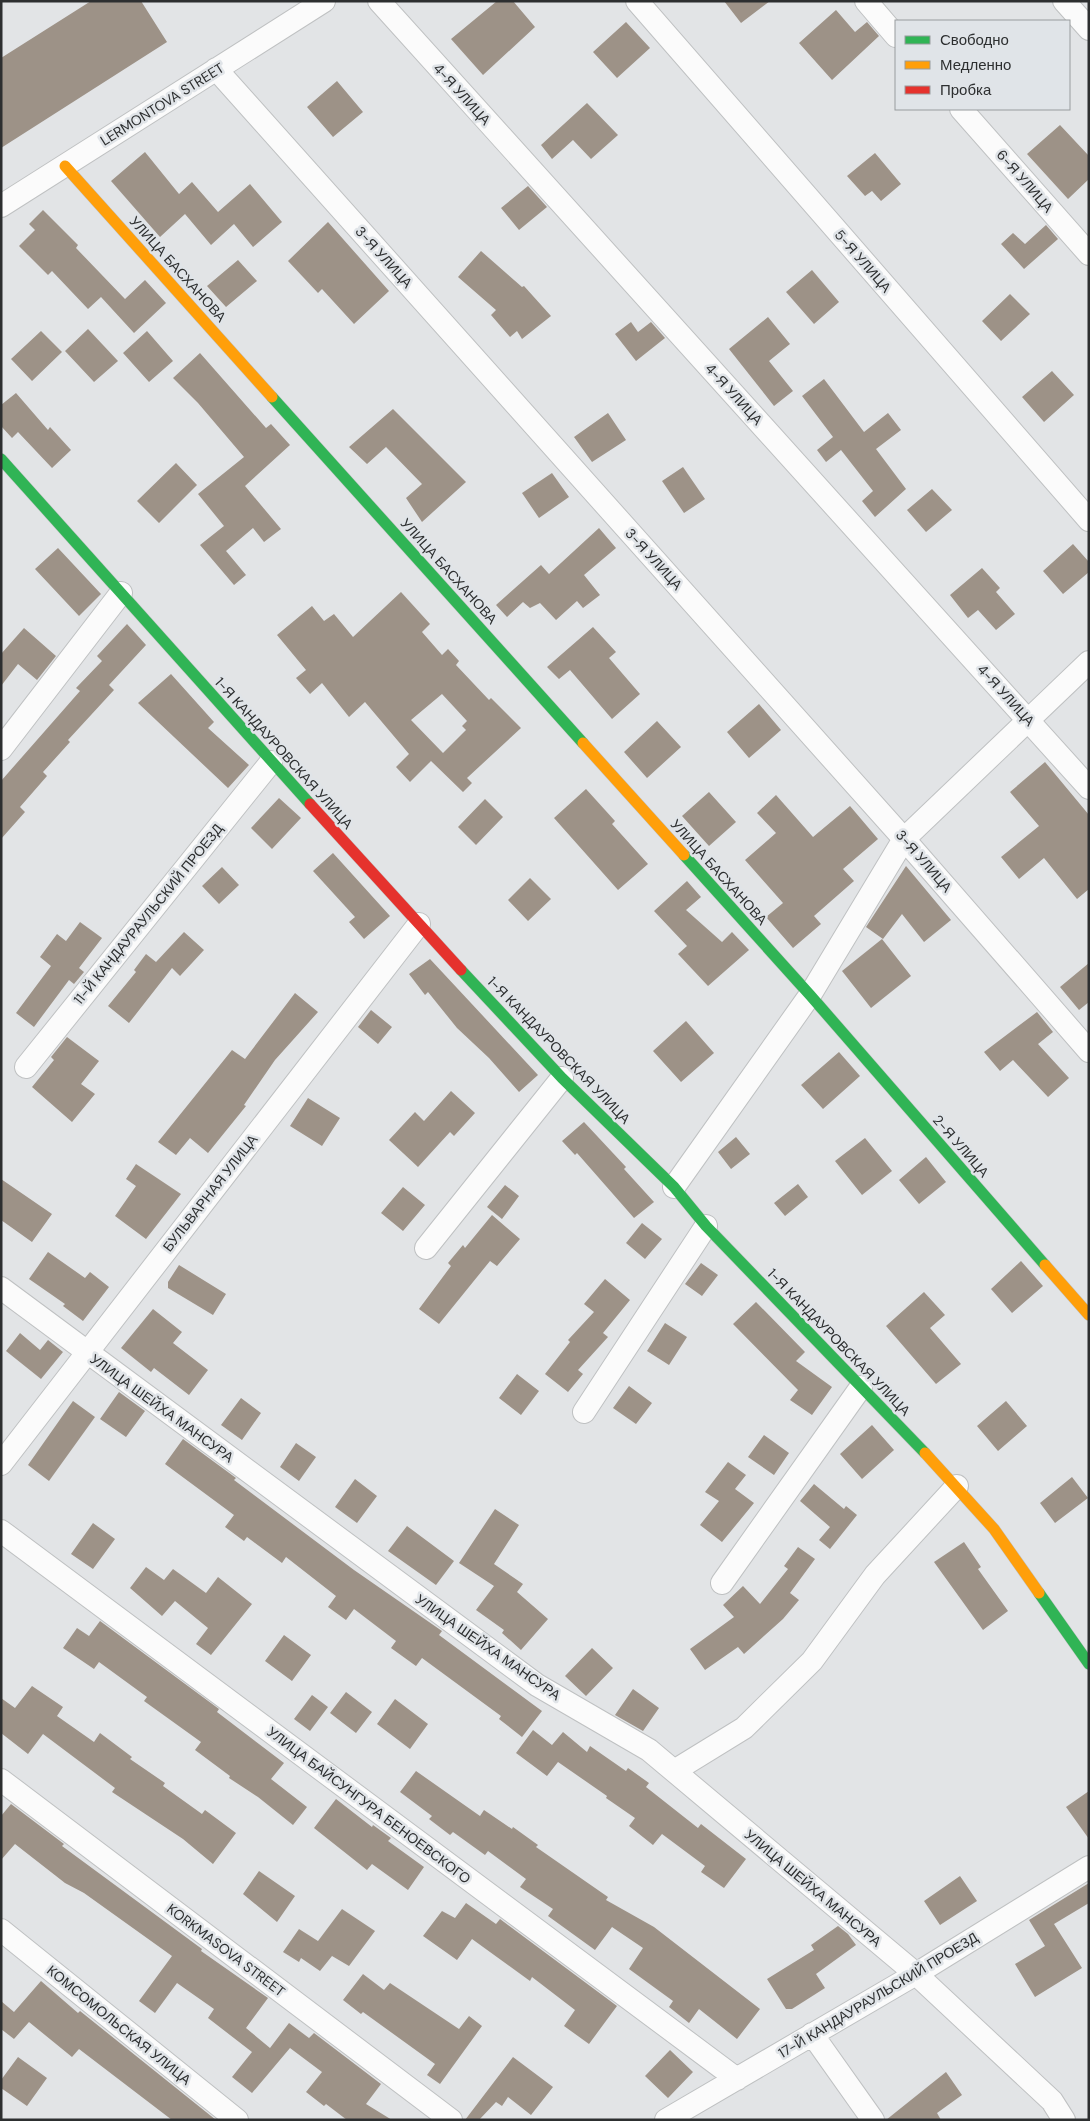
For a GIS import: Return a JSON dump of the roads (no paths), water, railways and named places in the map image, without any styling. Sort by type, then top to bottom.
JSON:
[{"type":"street","name":"LERMONTOVA STREET","points":[[1,206],[324,1]]},
{"type":"street","name":"4-Я УЛИЦА","points":[[379,1],[1089,788]]},
{"type":"street","name":"5-Я УЛИЦА","points":[[636,1],[1089,520]]},
{"type":"street","points":[[866,1],[895,35]]},
{"type":"street","points":[[1064,1],[1089,29]]},
{"type":"street","name":"3-Я УЛИЦА","points":[[216,69],[904,838],[1089,1051]]},
{"type":"street","name":"6-Я УЛИЦА","points":[[962,110],[1089,254]]},
{"type":"street","name":"УЛИЦА БАСХАНОВА","points":[[65,166],[810,996]]},
{"type":"street","name":"1-Я КАНДАУРОВСКАЯ УЛИЦА","points":[[1,459],[271,762],[562,1078],[674,1187],[706,1226],[957,1486],[994,1529],[1089,1664]]},
{"type":"street","points":[[1,749],[121,593]]},
{"type":"street","points":[[674,1187],[810,996],[904,838],[1089,662]]},
{"type":"street","name":"11-Й КАНДАУРАУЛЬСКИЙ ПРОЕЗД","points":[[26,1067],[271,762]]},
{"type":"street","name":"БУЛЬВАРНАЯ УЛИЦА","points":[[1,1464],[419,924]]},
{"type":"street","name":"2-Я УЛИЦА","points":[[810,996],[1089,1315]]},
{"type":"street","points":[[426,1248],[562,1078]]},
{"type":"street","points":[[584,1412],[706,1226]]},
{"type":"street","name":"УЛИЦА ШЕЙХА МАНСУРА","points":[[1,1288],[537,1684],[650,1750],[916,1974],[1052,2101],[1064,2120]]},
{"type":"street","points":[[722,1584],[861,1387]]},
{"type":"street","points":[[674,1771],[744,1728],[812,1661],[875,1575],[957,1486]]},
{"type":"street","name":"УЛИЦА БАЙСУНГУРА БЕНОЕВСКОГО","points":[[1,1531],[736,2079]]},
{"type":"street","name":"KORKMASOVA STREET","points":[[1,1780],[450,2120]]},
{"type":"street","name":"17-Й КАНДАУРАУЛЬСКИЙ ПРОЕЗД","points":[[666,2120],[916,1974],[1089,1867]]},
{"type":"street","name":"КОМСОМОЛЬСКАЯ УЛИЦА","points":[[1,1930],[237,2120]]},
{"type":"street","points":[[812,2034],[874,2120]]}]
